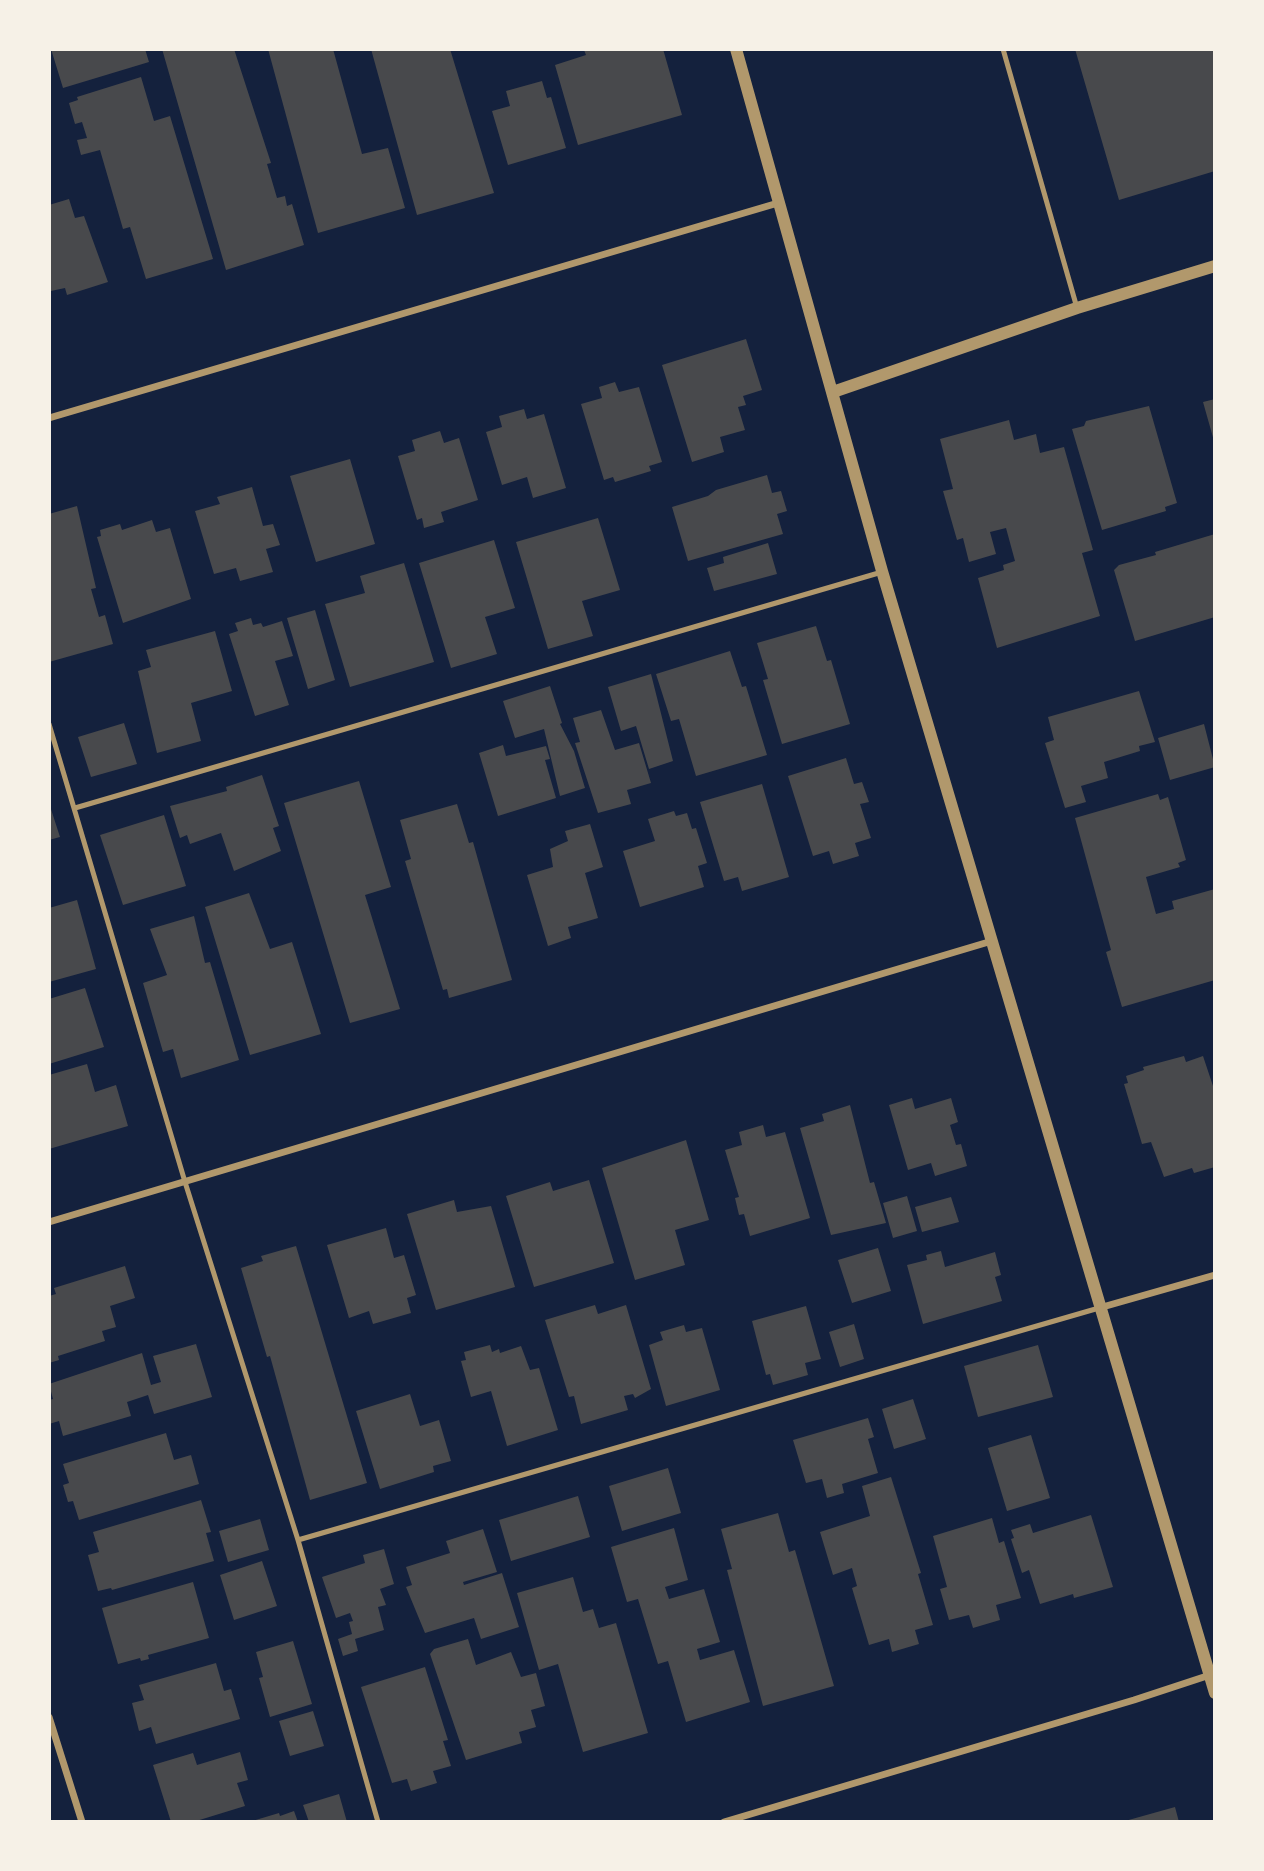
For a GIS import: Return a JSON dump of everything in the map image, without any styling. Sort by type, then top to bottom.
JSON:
[{"type":"street","points":[[736,49],[883,571],[1099,1308],[1213,1673],[1215,1693]]},
{"type":"street","points":[[49,418],[778,203]]},
{"type":"street","points":[[833,392],[1077,308],[1215,266]]},
{"type":"street","points":[[49,1222],[992,941]]},
{"type":"street","points":[[1099,1308],[1215,1275]]},
{"type":"street","points":[[724,1822],[1134,1700],[1213,1673]]},
{"type":"street","points":[[49,1717],[82,1822]]},
{"type":"lane","points":[[1003,49],[1077,308]]},
{"type":"lane","points":[[75,808],[883,571]]},
{"type":"lane","points":[[49,724],[185,1182],[298,1540],[378,1822]]},
{"type":"lane","points":[[298,1540],[1099,1308]]},
{"type":"building","points":[[51,49],[145,49],[149,62],[63,88]]},
{"type":"building","points":[[162,49],[234,49],[271,163],[267,164],[277,198],[285,196],[287,206],[292,204],[304,245],[226,270]]},
{"type":"building","points":[[268,49],[333,49],[362,154],[388,148],[405,208],[318,233]]},
{"type":"building","points":[[371,49],[450,49],[494,193],[417,215]]},
{"type":"building","points":[[663,49],[682,115],[578,145],[555,65],[586,55],[584,50]]},
{"type":"building","points":[[1075,49],[1215,49],[1215,171],[1119,200]]},
{"type":"building","points":[[141,77],[154,121],[170,116],[213,259],[146,279],[130,227],[123,229],[100,150],[81,155],[77,140],[87,138],[82,122],[75,124],[69,103],[78,100],[77,97]]},
{"type":"building","points":[[542,81],[547,98],[551,97],[566,148],[508,165],[492,111],[510,106],[506,91]]},
{"type":"building","points":[[69,199],[75,218],[84,216],[108,282],[67,295],[65,288],[51,291],[49,285],[49,205]]},
{"type":"building","points":[[746,339],[762,390],[743,396],[746,405],[738,407],[745,430],[720,437],[724,452],[692,462],[662,365]]},
{"type":"building","points":[[615,382],[619,392],[639,387],[662,462],[649,466],[651,471],[615,482],[613,477],[604,480],[581,404],[602,398],[599,387]]},
{"type":"building","points":[[1215,399],[1215,441],[1214,441],[1203,402]]},
{"type":"building","points":[[1149,406],[1177,503],[1165,507],[1166,511],[1102,530],[1072,429],[1084,426],[1086,421]]},
{"type":"building","points":[[524,409],[527,419],[544,414],[566,488],[533,498],[527,477],[502,485],[486,432],[502,427],[499,416]]},
{"type":"building","points":[[1009,420],[1014,440],[1036,434],[1040,453],[1064,447],[1093,550],[1082,553],[1100,616],[997,648],[978,578],[1004,570],[1003,565],[1015,561],[1006,528],[990,532],[996,554],[969,562],[963,538],[957,540],[943,491],[953,489],[940,439]]},
{"type":"building","points":[[440,431],[444,443],[459,438],[478,500],[441,512],[444,522],[424,528],[422,518],[417,520],[398,456],[415,451],[412,440]]},
{"type":"building","points":[[350,459],[375,544],[316,562],[290,476]]},
{"type":"building","points":[[767,475],[772,493],[781,491],[787,511],[777,514],[783,534],[688,561],[672,507]]},
{"type":"building","points":[[252,487],[263,526],[273,524],[280,545],[266,549],[273,572],[240,581],[236,568],[214,574],[195,511],[220,504],[217,497]]},
{"type":"building","points":[[77,506],[96,588],[91,589],[99,617],[105,615],[113,644],[49,662],[49,514]]},
{"type":"building","points":[[598,518],[620,590],[582,601],[593,636],[548,649],[516,542]]},
{"type":"building","points":[[152,520],[156,532],[170,528],[191,599],[123,623],[97,537],[101,536],[100,530],[120,524],[122,530]]},
{"type":"building","points":[[1215,534],[1215,617],[1135,641],[1114,570],[1119,565],[1156,555],[1155,552]]},
{"type":"building","points":[[494,540],[515,608],[485,617],[497,654],[451,668],[419,563]]},
{"type":"building","points":[[768,543],[777,574],[714,591],[707,568],[724,563],[723,557]]},
{"type":"building","points":[[404,563],[434,662],[350,687],[325,604],[365,593],[360,576]]},
{"type":"building","points":[[315,610],[335,680],[308,689],[287,618]]},
{"type":"building","points":[[251,618],[253,625],[261,623],[263,627],[282,621],[293,656],[275,661],[289,705],[255,716],[229,634],[238,631],[235,623]]},
{"type":"building","points":[[816,626],[827,661],[831,660],[850,724],[782,744],[763,680],[768,679],[757,643]]},
{"type":"building","points":[[215,631],[232,691],[191,703],[201,741],[157,753],[138,671],[151,667],[146,650]]},
{"type":"building","points":[[730,651],[742,687],[746,686],[767,755],[696,776],[679,719],[671,721],[656,674]]},
{"type":"building","points":[[651,674],[673,761],[649,769],[636,726],[621,731],[608,687]]},
{"type":"building","points":[[550,686],[562,723],[560,724],[574,751],[585,788],[560,796],[544,729],[515,738],[503,701]]},
{"type":"building","points":[[1139,691],[1155,742],[1139,746],[1140,751],[1104,762],[1108,778],[1081,786],[1086,802],[1065,808],[1045,743],[1054,740],[1048,717]]},
{"type":"building","points":[[601,710],[615,750],[639,743],[651,783],[627,790],[631,804],[598,813],[575,743],[580,742],[573,718]]},
{"type":"building","points":[[124,723],[137,764],[91,777],[78,737]]},
{"type":"building","points":[[1204,724],[1215,767],[1170,780],[1158,738]]},
{"type":"building","points":[[503,745],[506,756],[546,746],[550,759],[545,760],[556,798],[498,816],[479,753]]},
{"type":"building","points":[[846,758],[854,784],[862,782],[869,802],[860,804],[871,838],[855,843],[859,856],[833,864],[829,851],[813,856],[788,776]]},
{"type":"building","points":[[262,775],[279,826],[273,828],[281,851],[234,871],[221,833],[190,844],[187,835],[180,838],[170,806],[227,791],[226,787]]},
{"type":"building","points":[[359,781],[391,887],[365,895],[400,1009],[350,1023],[284,803]]},
{"type":"building","points":[[762,784],[789,877],[742,891],[738,877],[724,881],[700,802]]},
{"type":"building","points":[[1158,794],[1160,800],[1168,797],[1186,860],[1178,863],[1180,867],[1146,877],[1156,914],[1174,909],[1172,901],[1215,889],[1215,980],[1122,1007],[1106,952],[1111,950],[1075,818]]},
{"type":"building","points":[[49,803],[60,837],[49,840]]},
{"type":"building","points":[[457,804],[469,843],[473,842],[512,980],[449,998],[447,989],[443,990],[405,861],[411,859],[400,820]]},
{"type":"building","points":[[674,811],[676,816],[687,813],[692,829],[696,828],[707,863],[698,866],[704,887],[640,907],[623,851],[655,841],[648,819]]},
{"type":"building","points":[[164,815],[186,886],[123,905],[100,835]]},
{"type":"building","points":[[590,824],[603,867],[585,873],[598,918],[568,927],[571,938],[548,946],[527,875],[553,867],[550,849],[568,841],[565,831]]},
{"type":"building","points":[[249,893],[270,949],[292,942],[321,1034],[250,1055],[205,907]]},
{"type":"building","points":[[77,900],[96,969],[49,982],[49,908]]},
{"type":"building","points":[[194,916],[205,963],[210,962],[239,1060],[181,1078],[173,1049],[163,1052],[143,983],[167,975],[150,929]]},
{"type":"building","points":[[85,988],[104,1047],[49,1064],[49,999]]},
{"type":"building","points":[[1184,1056],[1186,1062],[1203,1056],[1215,1092],[1215,1167],[1194,1173],[1192,1168],[1164,1177],[1151,1142],[1142,1144],[1124,1084],[1128,1083],[1126,1076],[1144,1070],[1143,1067]]},
{"type":"building","points":[[87,1064],[95,1092],[116,1085],[128,1126],[49,1149],[49,1075]]},
{"type":"building","points":[[912,1098],[915,1109],[951,1098],[958,1122],[950,1125],[956,1145],[961,1144],[967,1166],[935,1176],[931,1163],[908,1170],[889,1105]]},
{"type":"building","points":[[850,1105],[870,1183],[874,1182],[886,1223],[831,1235],[800,1128],[824,1121],[822,1114]]},
{"type":"building","points":[[763,1125],[766,1137],[785,1132],[810,1218],[750,1236],[744,1214],[739,1215],[735,1198],[739,1197],[725,1150],[742,1145],[739,1132]]},
{"type":"building","points":[[686,1140],[709,1220],[675,1230],[685,1265],[635,1280],[602,1168]]},
{"type":"building","points":[[589,1180],[614,1263],[534,1287],[506,1196],[550,1182],[553,1191]]},
{"type":"building","points":[[907,1196],[917,1231],[893,1238],[883,1203]]},
{"type":"building","points":[[951,1197],[959,1222],[922,1232],[915,1207]]},
{"type":"building","points":[[454,1200],[457,1212],[491,1206],[515,1287],[436,1310],[407,1214]]},
{"type":"building","points":[[386,1228],[394,1258],[404,1255],[416,1295],[407,1298],[411,1313],[373,1324],[369,1311],[349,1318],[327,1245]]},
{"type":"building","points":[[296,1246],[367,1483],[310,1500],[270,1356],[267,1357],[241,1268],[263,1261],[261,1256]]},
{"type":"building","points":[[878,1248],[891,1291],[852,1303],[838,1260]]},
{"type":"building","points":[[941,1251],[945,1267],[995,1252],[1001,1275],[995,1277],[1002,1301],[923,1324],[907,1265],[927,1260],[926,1255]]},
{"type":"building","points":[[125,1266],[135,1298],[110,1306],[116,1327],[102,1331],[105,1341],[58,1356],[59,1360],[49,1363],[49,1296],[56,1294],[54,1288]]},
{"type":"building","points":[[595,1305],[598,1314],[626,1305],[651,1389],[635,1398],[633,1394],[624,1396],[628,1410],[581,1424],[574,1396],[569,1397],[545,1320]]},
{"type":"building","points":[[806,1306],[821,1359],[805,1363],[808,1375],[773,1385],[770,1374],[766,1375],[752,1321]]},
{"type":"building","points":[[854,1324],[864,1359],[840,1367],[829,1332]]},
{"type":"building","points":[[684,1325],[686,1332],[702,1328],[720,1390],[666,1406],[649,1345],[663,1340],[660,1332]]},
{"type":"building","points":[[196,1344],[212,1397],[154,1414],[148,1395],[127,1402],[131,1416],[63,1436],[59,1421],[49,1424],[49,1400],[53,1399],[49,1384],[142,1353],[151,1385],[161,1382],[153,1356]]},
{"type":"building","points":[[490,1345],[492,1352],[499,1349],[500,1353],[521,1346],[530,1370],[539,1368],[558,1430],[507,1446],[491,1391],[471,1397],[461,1361],[466,1360],[464,1352]]},
{"type":"building","points":[[1038,1345],[1053,1397],[978,1417],[964,1366]]},
{"type":"building","points":[[410,1394],[420,1426],[439,1420],[451,1461],[433,1466],[434,1472],[380,1489],[356,1411]]},
{"type":"building","points":[[913,1399],[926,1439],[894,1449],[882,1409]]},
{"type":"building","points":[[868,1418],[874,1437],[868,1439],[878,1473],[842,1484],[844,1493],[827,1498],[822,1479],[806,1483],[793,1440]]},
{"type":"building","points":[[166,1433],[174,1460],[191,1455],[199,1484],[79,1520],[73,1501],[68,1502],[63,1485],[69,1483],[63,1464]]},
{"type":"building","points":[[1031,1435],[1050,1498],[1007,1511],[988,1448]]},
{"type":"building","points":[[668,1468],[681,1513],[622,1531],[609,1486]]},
{"type":"building","points":[[891,1477],[921,1573],[918,1574],[933,1625],[915,1630],[919,1644],[892,1652],[889,1639],[869,1645],[852,1588],[857,1586],[852,1568],[833,1575],[820,1532],[870,1516],[862,1486]]},
{"type":"building","points":[[578,1496],[590,1537],[511,1561],[499,1520]]},
{"type":"building","points":[[201,1500],[211,1532],[206,1533],[214,1561],[112,1590],[98,1591],[88,1555],[99,1552],[93,1532]]},
{"type":"building","points":[[778,1513],[789,1552],[795,1550],[834,1686],[763,1706],[727,1570],[732,1569],[721,1529]]},
{"type":"building","points":[[1091,1515],[1113,1587],[1074,1598],[1073,1594],[1040,1604],[1029,1570],[1022,1573],[1011,1539],[1014,1538],[1011,1530],[1030,1524],[1033,1533]]},
{"type":"building","points":[[992,1518],[999,1543],[1004,1541],[1021,1598],[996,1605],[1000,1620],[973,1628],[969,1615],[949,1620],[940,1589],[947,1587],[933,1536]]},
{"type":"building","points":[[260,1519],[269,1550],[228,1562],[219,1531]]},
{"type":"building","points":[[674,1528],[688,1580],[665,1587],[669,1599],[704,1589],[720,1642],[697,1649],[700,1660],[734,1650],[750,1702],[686,1722],[668,1661],[658,1664],[638,1599],[627,1602],[611,1547]]},
{"type":"building","points":[[483,1529],[497,1572],[463,1582],[464,1585],[502,1573],[519,1627],[481,1639],[474,1618],[425,1633],[406,1587],[412,1585],[406,1567],[450,1553],[446,1541]]},
{"type":"building","points":[[384,1549],[394,1584],[380,1589],[386,1605],[378,1607],[384,1630],[355,1639],[358,1651],[343,1656],[338,1639],[352,1634],[349,1622],[353,1621],[350,1613],[336,1618],[322,1577],[365,1563],[363,1555]]},
{"type":"building","points":[[262,1561],[277,1606],[234,1620],[220,1575]]},
{"type":"building","points":[[573,1577],[583,1612],[593,1609],[599,1628],[616,1623],[648,1733],[583,1752],[558,1664],[539,1670],[517,1593]]},
{"type":"building","points":[[193,1582],[209,1638],[148,1655],[149,1659],[141,1661],[140,1658],[118,1664],[102,1608]]},
{"type":"building","points":[[468,1639],[476,1665],[511,1652],[521,1677],[536,1673],[545,1706],[531,1710],[536,1727],[519,1732],[522,1743],[466,1760],[430,1654],[434,1649]]},
{"type":"building","points":[[293,1641],[312,1704],[270,1717],[259,1678],[263,1677],[256,1652]]},
{"type":"building","points":[[216,1663],[224,1691],[231,1689],[240,1719],[156,1744],[151,1727],[139,1731],[132,1703],[144,1700],[139,1685]]},
{"type":"building","points":[[425,1667],[448,1740],[443,1741],[451,1766],[433,1771],[437,1783],[411,1791],[407,1779],[392,1783],[361,1687]]},
{"type":"building","points":[[313,1711],[324,1746],[290,1756],[279,1721]]},
{"type":"building","points":[[240,1752],[248,1780],[237,1783],[245,1806],[193,1822],[171,1822],[153,1765],[193,1753],[197,1765]]},
{"type":"building","points":[[339,1794],[347,1822],[309,1822],[303,1805]]},
{"type":"building","points":[[1175,1807],[1179,1822],[1125,1821]]},
{"type":"building","points":[[294,1811],[298,1822],[249,1822],[279,1813],[280,1816]]}]
